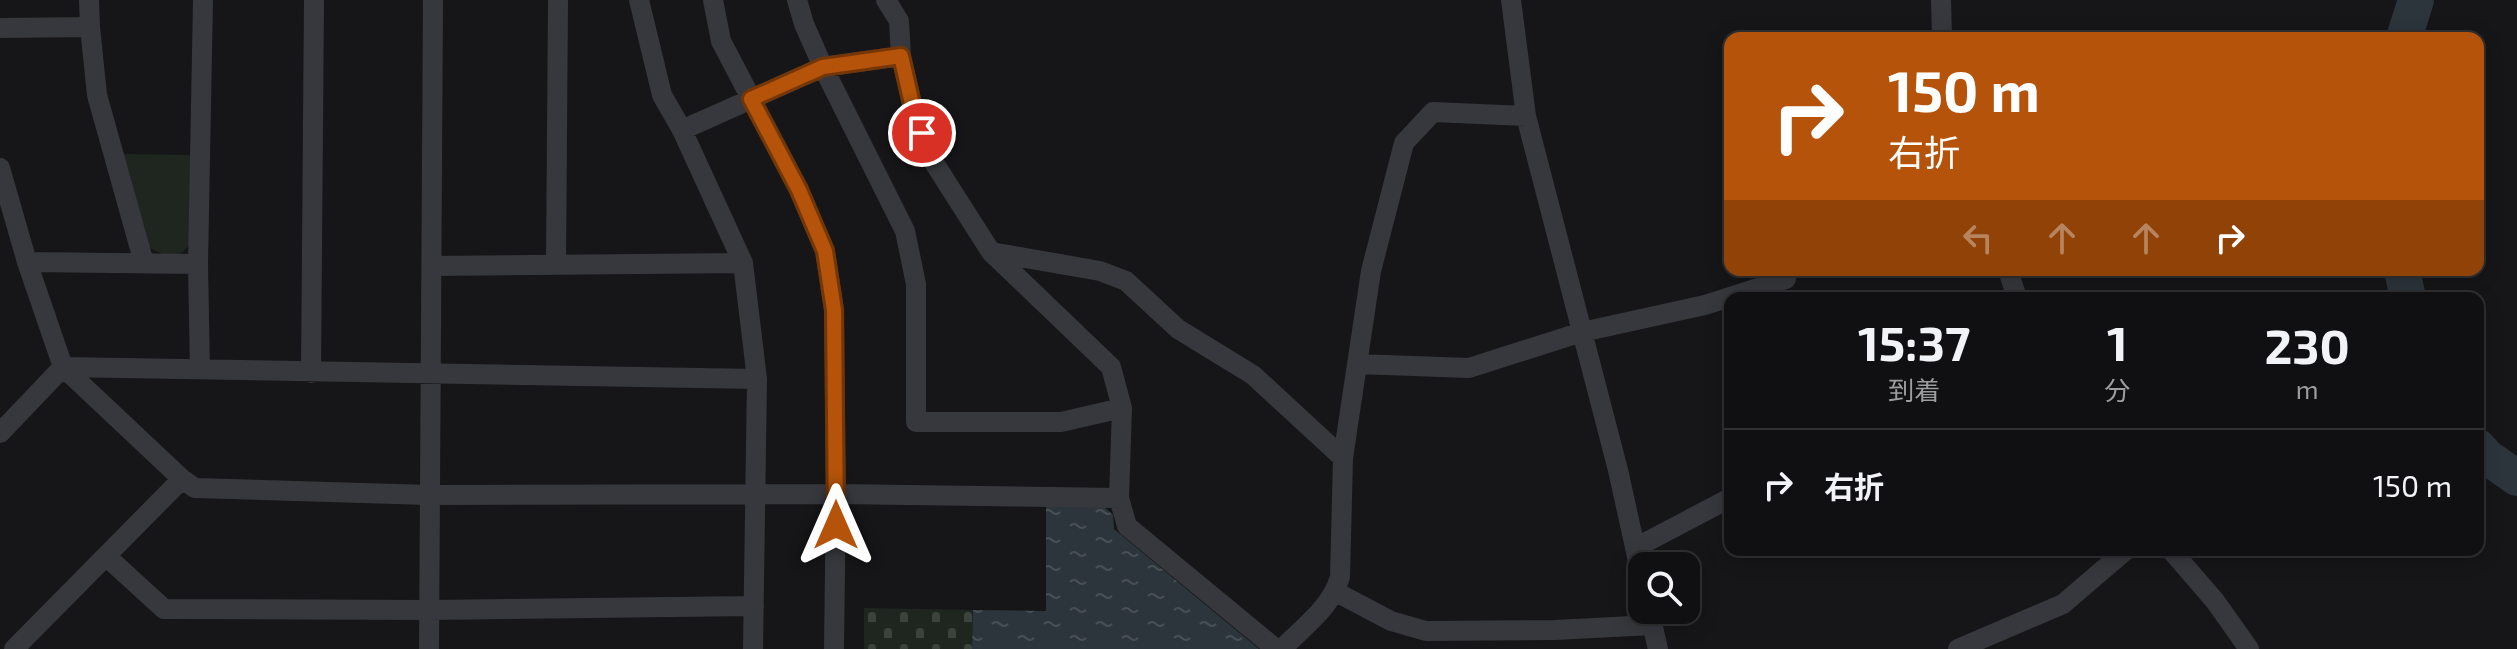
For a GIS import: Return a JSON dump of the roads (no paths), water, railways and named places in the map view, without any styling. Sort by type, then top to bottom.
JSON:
[{"type":"street","points":[[89,0],[97,95],[144,263]]},
{"type":"street","points":[[200,370],[198,264],[203,0]]},
{"type":"street","points":[[311,373],[314,0]]},
{"type":"street","points":[[429,649],[433,0]]},
{"type":"street","points":[[556,265],[558,0]]},
{"type":"street","points":[[639,0],[662,95],[682,130],[743,263],[757,379],[753,649]]},
{"type":"street","points":[[713,0],[721,41],[799,190],[825,251],[834,310],[834,649]]},
{"type":"street","points":[[797,0],[823,67],[905,231],[916,284],[916,422],[1061,422],[1122,408]]},
{"type":"street","points":[[886,0],[899,21],[901,56],[912,104],[933,161],[991,252],[1111,367],[1122,408],[1119,498],[1127,526],[1279,649],[1326,607],[1336,592],[1340,577],[1343,458],[1371,271],[1404,143],[1433,112],[1526,116]]},
{"type":"street","points":[[1511,0],[1526,116],[1636,552]]},
{"type":"street","points":[[1941,0],[1942,32]]},
{"type":"street","points":[[0,28],[90,27]]},
{"type":"street","points":[[682,130],[823,67],[901,56]]},
{"type":"street","points":[[1,178],[63,367],[195,488],[429,495],[836,494],[1119,498]]},
{"type":"street","points":[[991,252],[1100,271],[1126,281],[1178,329],[1253,375],[1343,458]]},
{"type":"street","points":[[27,262],[198,264]]},
{"type":"street","points":[[432,266],[743,263]]},
{"type":"street","points":[[1746,292],[1786,279]]},
{"type":"street","points":[[1357,364],[1469,368],[1582,332],[1724,299]]},
{"type":"street","points":[[0,433],[63,367],[757,379]]},
{"type":"street","points":[[14,649],[182,479]]},
{"type":"street","points":[[1635,548],[1724,501]]},
{"type":"street","points":[[106,556],[164,609],[754,606]]},
{"type":"street","points":[[1958,649],[2063,604],[2119,556]]},
{"type":"street","points":[[2176,556],[2215,601],[2249,649]]},
{"type":"street","points":[[1336,592],[1391,621],[1426,631],[1555,630],[1628,620]]},
{"type":"street","points":[[1653,624],[1658,649]]},
{"type":"water","points":[[1046,505],[1103,506],[1113,515],[1114,529],[1259,649],[972,649],[973,610],[1046,611]]},
{"type":"waterway","points":[[2406,32],[2416,0]]},
{"type":"waterway","points":[[2403,276],[2407,292]]},
{"type":"waterway","points":[[2484,454],[2517,478]]}]
